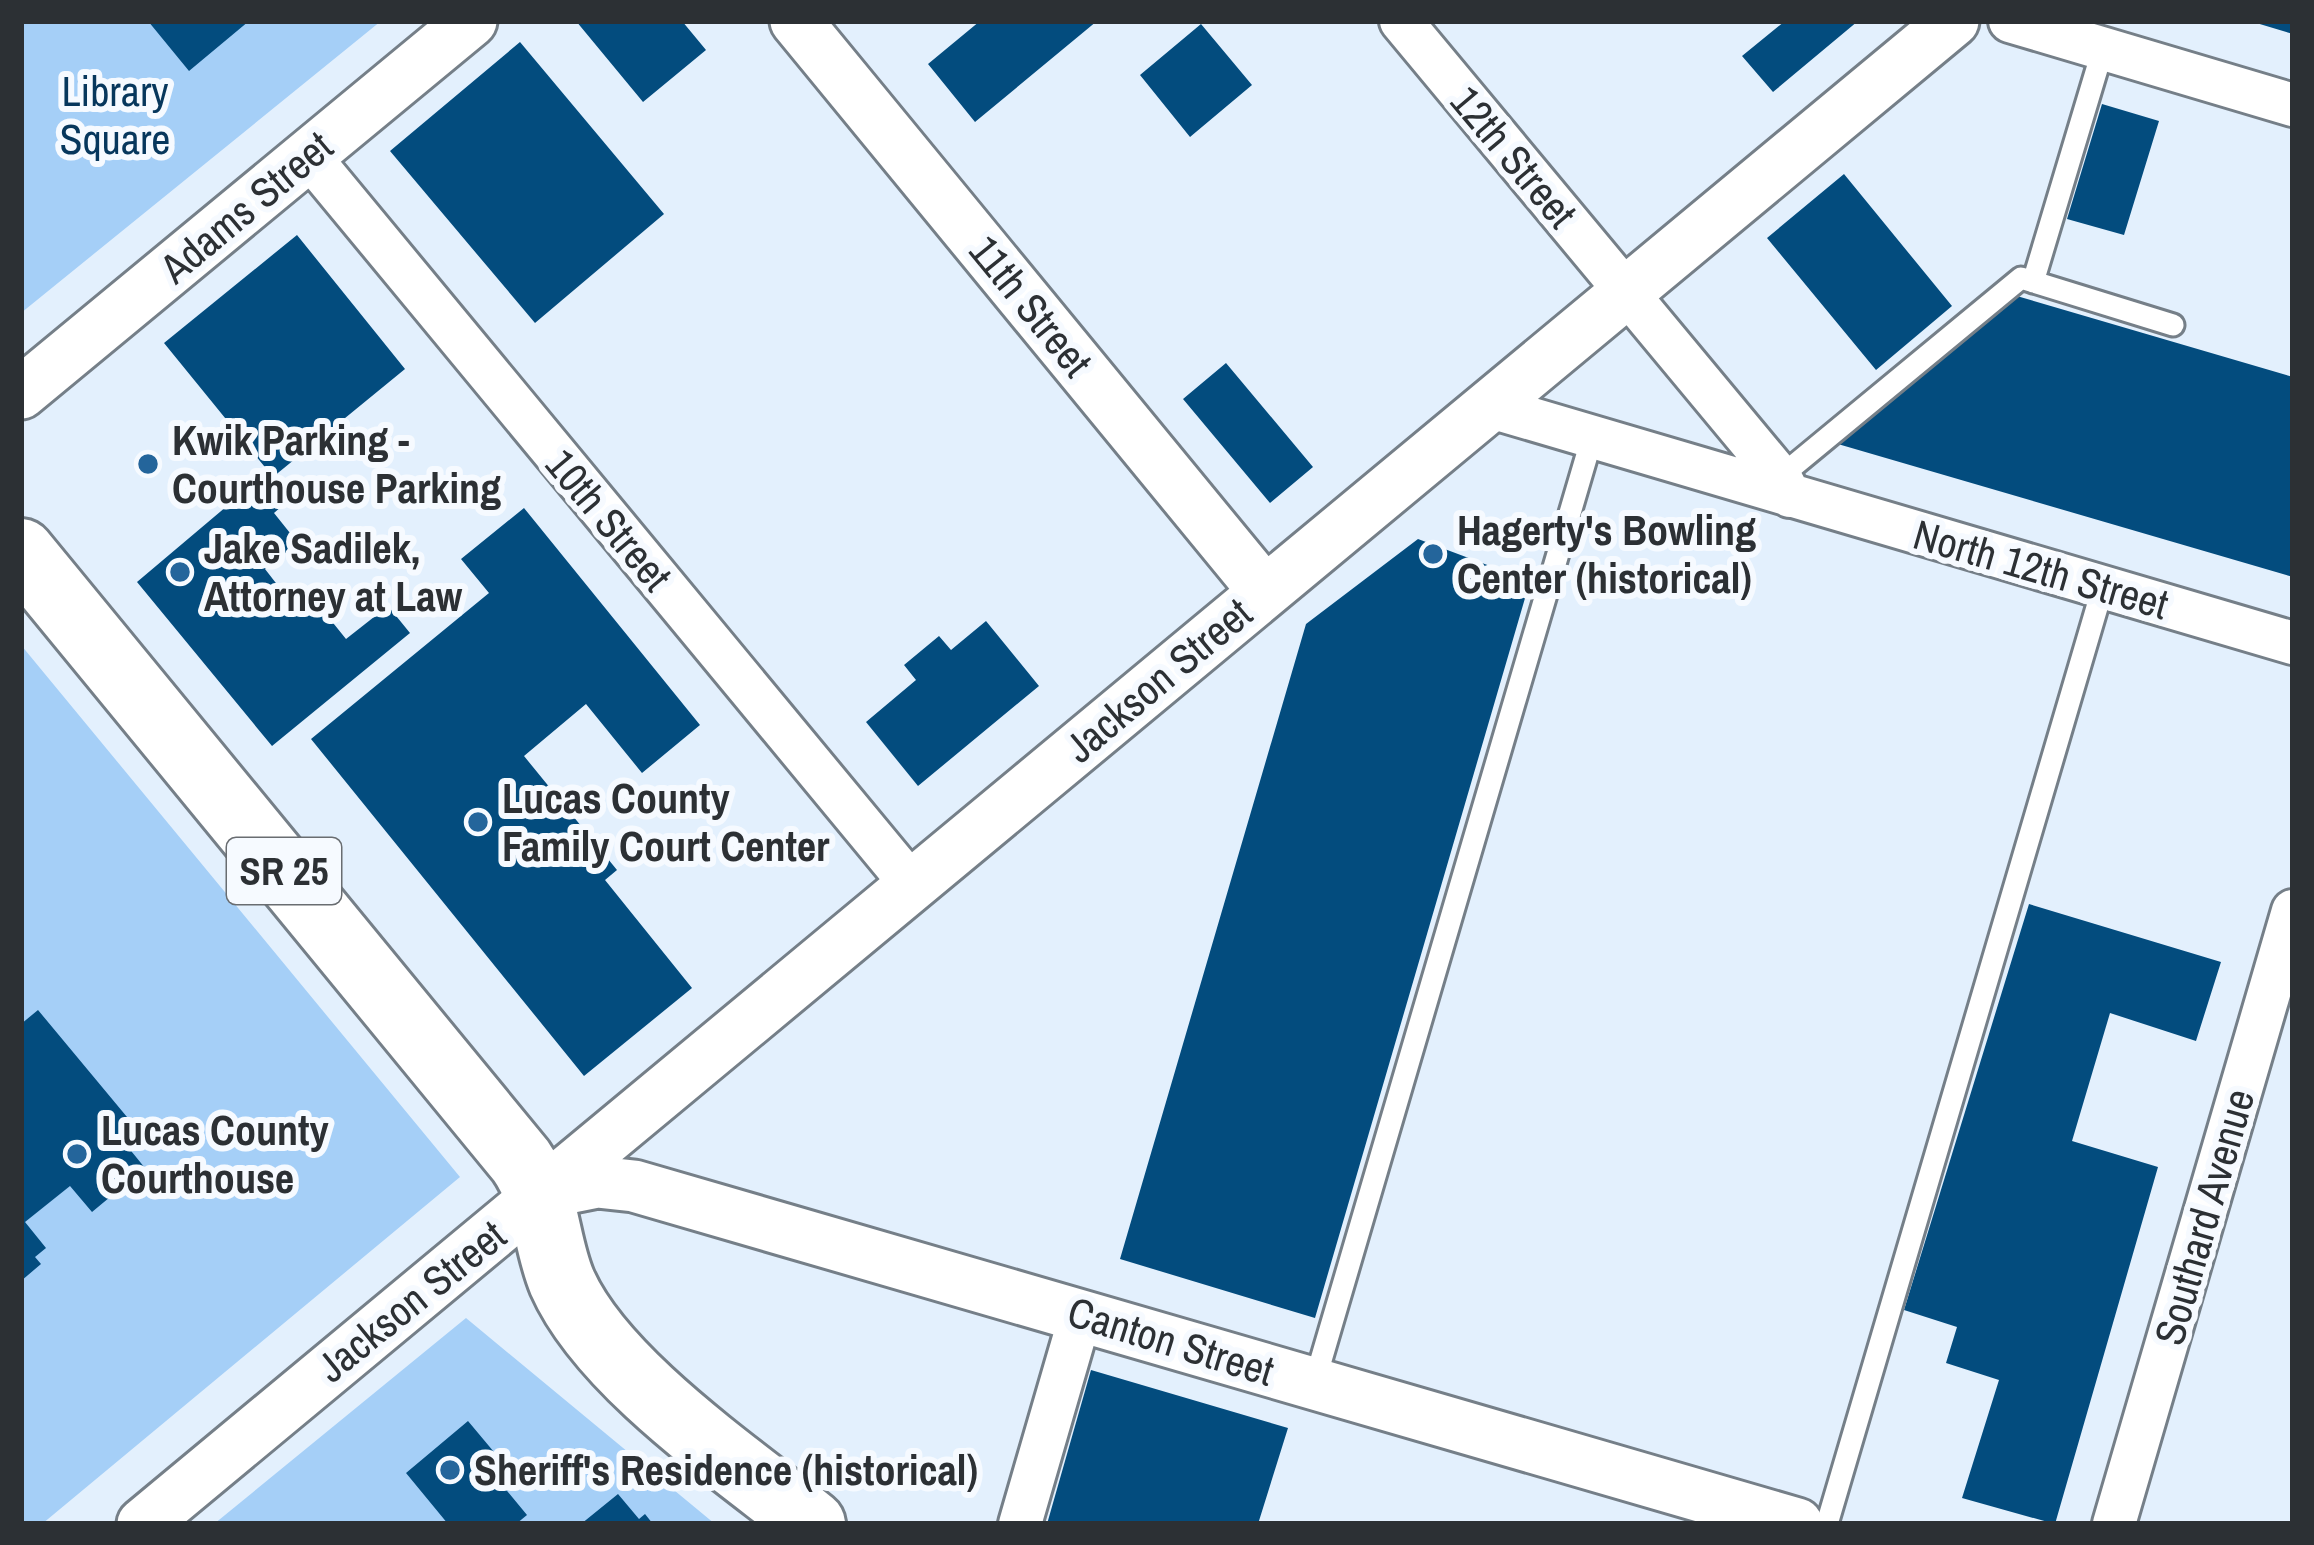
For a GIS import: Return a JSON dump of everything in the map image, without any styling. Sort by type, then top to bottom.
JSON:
[{"type":"main road","name":"SR 25","points":[[21,552],[504,1138],[542,1193],[562,1282],[608,1349],[662,1402],[812,1524]]},
{"type":"street","name":"Adams Street","points":[[21,393],[471,21]]},
{"type":"street","name":"11th Street","points":[[796,21],[1265,592]]},
{"type":"street","name":"12th Street","points":[[1401,21],[1627,294]]},
{"type":"street","name":"Jackson Street","points":[[143,1524],[1953,21]]},
{"type":"street","points":[[2010,21],[2293,105]]},
{"type":"street","name":"10th Street","points":[[308,155],[911,884]]},
{"type":"street","points":[[1627,294],[1785,486]]},
{"type":"street","name":"North 12th Street","points":[[1491,407],[1592,438],[1785,486],[2293,643]]},
{"type":"street","name":"Southard Avenue","points":[[2114,1524],[2293,911]]},
{"type":"street","name":"Canton Street","points":[[542,1193],[596,1182],[634,1186],[1797,1524]]},
{"type":"street","points":[[1020,1524],[1082,1314]]},
{"type":"lane","points":[[2033,282],[2102,49]]},
{"type":"lane","points":[[1785,486],[2021,278],[2173,325]]},
{"type":"lane","points":[[1314,1384],[1592,438]]},
{"type":"lane","points":[[1826,1524],[2103,587]]},
{"type":"shaded area","points":[[21,21],[2293,21],[2293,1524],[21,1524]]},
{"type":"green space","name":"Library Square","points":[[21,21],[381,21],[21,313]]},
{"type":"green space","points":[[21,645],[460,1177],[42,1524],[21,1524]]},
{"type":"green space","points":[[466,1318],[715,1524],[214,1524]]},
{"type":"building","points":[[148,21],[249,21],[189,71]]},
{"type":"building","points":[[576,21],[682,21],[706,50],[643,102]]},
{"type":"building","points":[[980,21],[1097,21],[975,122],[928,64]]},
{"type":"building","points":[[1785,21],[1858,21],[1773,92],[1742,56]]},
{"type":"building","points":[[2253,21],[2293,21],[2293,34],[2253,22]]},
{"type":"building","points":[[1201,24],[1252,85],[1190,137],[1140,75]]},
{"type":"building","points":[[520,42],[664,214],[535,323],[390,151]]},
{"type":"building","points":[[2102,104],[2159,121],[2124,235],[2067,219]]},
{"type":"building","points":[[1844,174],[1952,306],[1876,370],[1767,238]]},
{"type":"building","points":[[297,235],[405,369],[273,477],[164,343]]},
{"type":"building","points":[[2010,294],[2293,377],[2293,577],[1831,442]]},
{"type":"building","points":[[1226,363],[1313,467],[1270,503],[1183,399]]},
{"type":"building","points":[[259,479],[282,506],[274,513],[298,543],[265,569],[286,596],[301,583],[346,639],[388,606],[410,633],[272,746],[137,582]]},
{"type":"building","name":"Lucas County Family Court Center","points":[[524,508],[700,725],[642,773],[586,704],[524,756],[617,870],[605,880],[692,988],[584,1076],[311,739],[489,593],[461,559]]},
{"type":"building","points":[[1418,539],[1530,581],[1315,1318],[1120,1259],[1306,624]]},
{"type":"building","points":[[986,621],[1039,686],[918,786],[866,722],[916,680],[904,665],[939,636],[951,650]]},
{"type":"building","points":[[2029,904],[2221,962],[2196,1041],[2110,1013],[2072,1141],[2158,1167],[2055,1524],[1962,1498],[1999,1380],[1946,1363],[1957,1327],[1904,1310]]},
{"type":"building","name":"Lucas County Courthouse","points":[[38,1010],[137,1129],[123,1141],[145,1168],[92,1212],[70,1186],[25,1222],[46,1248],[35,1257],[41,1264],[21,1281],[21,1024]]},
{"type":"building","points":[[1091,1370],[1288,1428],[1258,1524],[1047,1524]]},
{"type":"building","name":"Sheriff's Residence (historical)","points":[[468,1421],[499,1458],[488,1468],[527,1515],[516,1524],[448,1524],[406,1473]]},
{"type":"building","points":[[618,1494],[639,1519],[645,1514],[653,1524],[581,1524]]},
{"type":"place","name":"Kwik Parking - Courthouse Parking","points":[[148,464]]},
{"type":"place","name":"Hagerty's Bowling Center (historical)","points":[[1433,554]]},
{"type":"place","name":"Jake Sadilek, Attorney at Law","points":[[180,572]]},
{"type":"place","name":"Lucas County Family Court Center","points":[[478,822]]},
{"type":"place","name":"Lucas County Courthouse","points":[[77,1154]]},
{"type":"place","name":"Sheriff's Residence (historical)","points":[[450,1470]]}]
